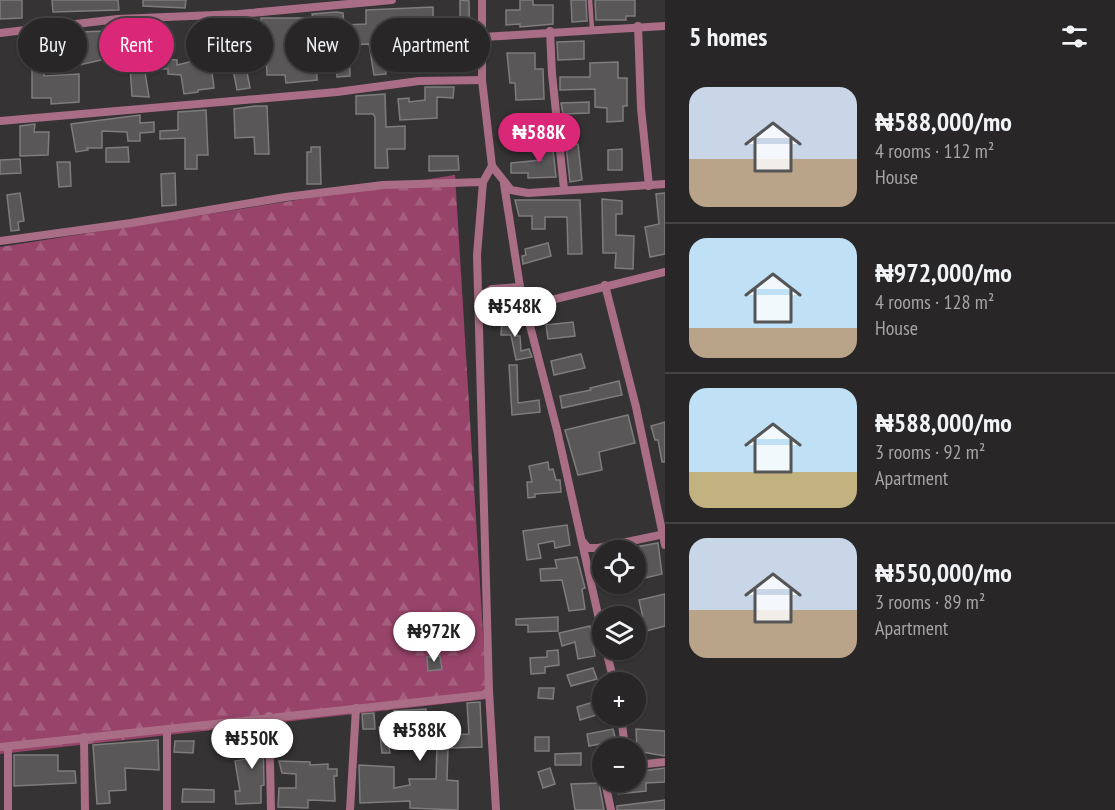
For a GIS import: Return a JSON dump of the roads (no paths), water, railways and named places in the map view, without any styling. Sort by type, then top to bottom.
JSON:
[{"type":"street","points":[[0,33],[118,19],[239,14],[393,0]]},
{"type":"street","points":[[482,0],[482,18]]},
{"type":"street","points":[[638,26],[641,108],[649,186]]},
{"type":"street","points":[[490,36],[592,28],[665,26]]},
{"type":"street","points":[[550,31],[552,74],[564,189]]},
{"type":"street","points":[[482,72],[492,166],[504,184],[512,190],[528,193],[665,184]]},
{"type":"street","points":[[0,121],[326,93],[419,81],[482,80]]},
{"type":"street","points":[[492,166],[483,182],[477,255],[489,691],[496,810]]},
{"type":"street","points":[[0,241],[131,223],[296,195],[383,185],[483,182]]},
{"type":"street","points":[[504,184],[520,287],[527,306],[596,606]]},
{"type":"street","points":[[527,306],[665,272]]},
{"type":"street","points":[[605,285],[636,407],[665,545]]},
{"type":"street","points":[[479,297],[492,289],[520,287]]},
{"type":"street","points":[[581,539],[588,548],[598,548],[664,534]]},
{"type":"street","points":[[8,810],[4,747],[269,716],[483,695],[489,691]]},
{"type":"street","points":[[350,810],[356,708]]},
{"type":"street","points":[[269,716],[271,810]]},
{"type":"street","points":[[167,729],[167,810]]},
{"type":"street","points":[[84,737],[85,810]]},
{"type":"street","points":[[646,764],[665,762]]},
{"type":"street","points":[[607,792],[610,810]]},
{"type":"lane","points":[[590,0],[592,28]]}]
